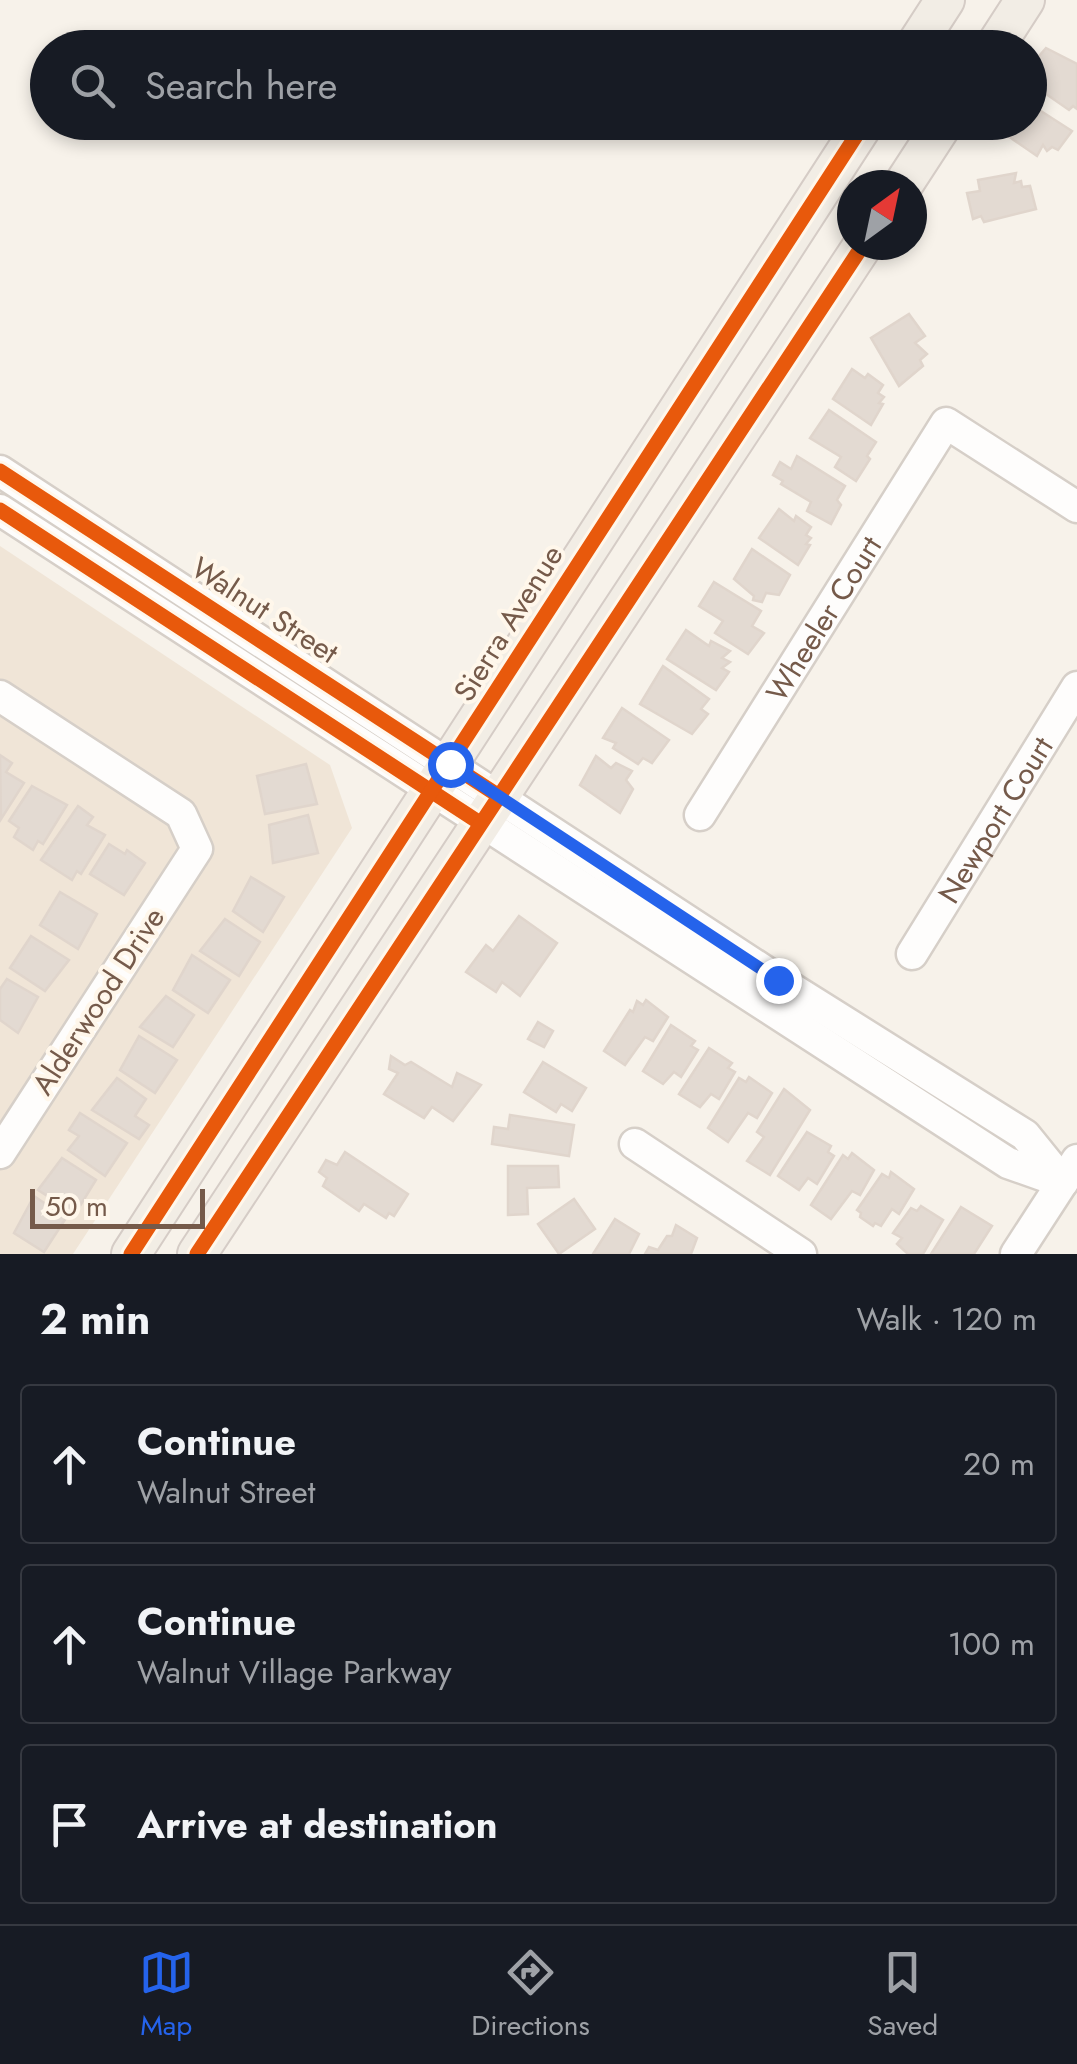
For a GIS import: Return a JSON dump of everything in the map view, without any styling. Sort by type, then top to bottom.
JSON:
[{"type":"main road","points":[[926,30],[945,0]]},
{"type":"main road","points":[[1006,30],[1025,0]]},
{"type":"main road","name":"Sierra Avenue","points":[[131,1254],[854,140]]},
{"type":"main road","points":[[913,170],[932,140]]},
{"type":"main road","points":[[197,1254],[853,260]]},
{"type":"street","name":"Wheeler Court","points":[[700,815],[946,422],[1077,507]]},
{"type":"street","name":"Walnut Street","points":[[0,471],[441,778],[1008,1164],[1072,1178]]},
{"type":"street","name":"Walnut Street","points":[[0,510],[441,778]]},
{"type":"street","name":"Newport Court","points":[[912,954],[1077,687]]},
{"type":"street","name":"Alderwood Drive","points":[[0,696],[181,814],[197,849],[0,1153]]},
{"type":"street","points":[[635,1144],[801,1254]]},
{"type":"street","points":[[1016,1254],[1072,1178]]},
{"type":"shaded area","points":[[0,546],[330,765],[352,828],[73,1254],[0,1254]]},
{"type":"building","points":[[1047,49],[1077,64],[1077,109],[1073,106],[1069,110],[1047,95]]},
{"type":"building","points":[[1047,115],[1072,131],[1058,150],[1052,147],[1047,151],[1043,145],[1037,156],[1014,140],[1047,140]]},
{"type":"building","points":[[1016,173],[1014,183],[1021,181],[1022,187],[1030,186],[1036,209],[984,222],[981,216],[973,219],[967,193],[980,191],[978,180]]},
{"type":"building","points":[[909,314],[925,336],[915,343],[927,354],[920,360],[923,366],[899,386],[871,338]]},
{"type":"building","points":[[852,369],[883,385],[878,393],[884,397],[879,403],[883,404],[871,425],[833,399]]},
{"type":"building","points":[[829,410],[876,442],[856,481],[835,467],[841,457],[810,438]]},
{"type":"building","points":[[797,456],[845,486],[831,524],[807,511],[811,502],[773,475],[780,462],[791,469]]},
{"type":"building","points":[[779,509],[794,521],[796,516],[811,527],[806,535],[811,538],[806,544],[810,545],[798,565],[759,538]]},
{"type":"building","points":[[752,549],[790,575],[779,595],[766,593],[762,602],[753,600],[754,596],[734,579]]},
{"type":"building","points":[[714,582],[761,611],[752,626],[764,633],[748,654],[715,633],[723,621],[699,606]]},
{"type":"building","points":[[686,630],[709,646],[711,641],[730,651],[722,658],[730,662],[722,668],[729,672],[716,690],[667,659]]},
{"type":"building","points":[[663,666],[709,699],[701,709],[708,714],[692,734],[640,704]]},
{"type":"building","points":[[622,708],[669,740],[652,763],[643,758],[638,764],[613,748],[616,743],[603,738]]},
{"type":"building","points":[[0,755],[12,763],[6,772],[24,783],[1,819]]},
{"type":"building","points":[[596,756],[611,768],[616,763],[632,771],[626,780],[633,789],[620,813],[580,785]]},
{"type":"building","points":[[306,764],[317,804],[265,814],[257,776]]},
{"type":"building","points":[[32,786],[67,805],[43,844],[38,841],[33,850],[14,837],[19,828],[9,821]]},
{"type":"building","points":[[78,806],[93,817],[87,825],[105,835],[81,874],[77,871],[72,880],[41,860]]},
{"type":"building","points":[[308,815],[318,853],[273,863],[269,825]]},
{"type":"building","points":[[109,844],[125,854],[127,850],[145,863],[124,895],[90,874]]},
{"type":"building","points":[[251,877],[284,897],[263,932],[233,911]]},
{"type":"building","points":[[60,892],[97,914],[78,949],[40,925]]},
{"type":"building","points":[[519,916],[557,943],[520,996],[502,982],[496,992],[466,972],[486,945],[493,951]]},
{"type":"building","points":[[225,919],[260,942],[239,976],[200,951]]},
{"type":"building","points":[[31,936],[69,960],[45,991],[10,968]]},
{"type":"building","points":[[192,955],[230,980],[208,1013],[173,990]]},
{"type":"building","points":[[7,979],[38,997],[18,1033],[0,1020],[0,989]]},
{"type":"building","points":[[166,996],[194,1015],[173,1047],[140,1027]]},
{"type":"building","points":[[646,1000],[668,1017],[653,1041],[645,1037],[625,1065],[604,1051],[637,1001],[643,1005]]},
{"type":"building","points":[[538,1022],[553,1031],[544,1047],[528,1039]]},
{"type":"building","points":[[671,1025],[695,1041],[691,1046],[698,1050],[681,1077],[674,1072],[663,1084],[643,1071]]},
{"type":"building","points":[[139,1036],[177,1060],[155,1093],[120,1070]]},
{"type":"building","points":[[709,1048],[732,1063],[728,1068],[735,1072],[719,1099],[711,1094],[700,1107],[679,1094]]},
{"type":"building","points":[[391,1056],[405,1065],[411,1062],[452,1087],[457,1073],[481,1085],[453,1121],[432,1107],[424,1118],[384,1094],[398,1073],[389,1069]]},
{"type":"building","points":[[543,1062],[586,1088],[572,1111],[561,1104],[556,1112],[524,1092]]},
{"type":"building","points":[[749,1077],[772,1093],[757,1118],[748,1113],[728,1142],[708,1128],[739,1078],[746,1082]]},
{"type":"building","points":[[117,1078],[146,1099],[135,1116],[149,1125],[139,1139],[92,1110]]},
{"type":"building","points":[[784,1089],[810,1110],[770,1175],[747,1161],[764,1137],[757,1132]]},
{"type":"building","points":[[80,1113],[127,1143],[105,1176],[68,1150],[79,1136],[69,1130]]},
{"type":"building","points":[[510,1115],[574,1125],[569,1156],[492,1144],[494,1127],[508,1129]]},
{"type":"building","points":[[807,1132],[831,1146],[828,1152],[834,1156],[817,1184],[808,1178],[799,1190],[778,1176]]},
{"type":"building","points":[[345,1152],[408,1194],[394,1216],[389,1213],[386,1218],[364,1204],[359,1211],[323,1186],[327,1178],[319,1172],[326,1160],[337,1165]]},
{"type":"building","points":[[852,1153],[874,1170],[860,1195],[852,1191],[831,1219],[811,1205],[843,1155],[848,1159]]},
{"type":"building","points":[[62,1158],[96,1180],[75,1214],[38,1190]]},
{"type":"building","points":[[508,1166],[558,1166],[559,1187],[527,1188],[528,1214],[508,1215]]},
{"type":"building","points":[[891,1172],[914,1189],[899,1214],[892,1209],[881,1226],[873,1226],[857,1210],[882,1174],[889,1178]]},
{"type":"building","points":[[34,1196],[66,1218],[44,1252],[14,1233]]},
{"type":"building","points":[[574,1199],[595,1229],[559,1254],[538,1224]]},
{"type":"building","points":[[921,1206],[943,1220],[923,1254],[908,1254],[897,1244],[902,1238],[893,1233],[911,1208],[917,1211]]},
{"type":"building","points":[[961,1207],[992,1226],[974,1254],[931,1254]]},
{"type":"building","points":[[615,1219],[639,1234],[629,1254],[593,1254]]},
{"type":"building","points":[[676,1225],[697,1238],[691,1254],[645,1254],[649,1247],[658,1250],[667,1236],[672,1236]]},
{"type":"cycle path","points":[[131,1254],[853,140]]},
{"type":"cycle path","points":[[197,1254],[853,260]]},
{"type":"cycle path","points":[[0,471],[499,796]]},
{"type":"cycle path","points":[[0,510],[480,823]]},
{"type":"route","points":[[450,764],[778,980]]}]
